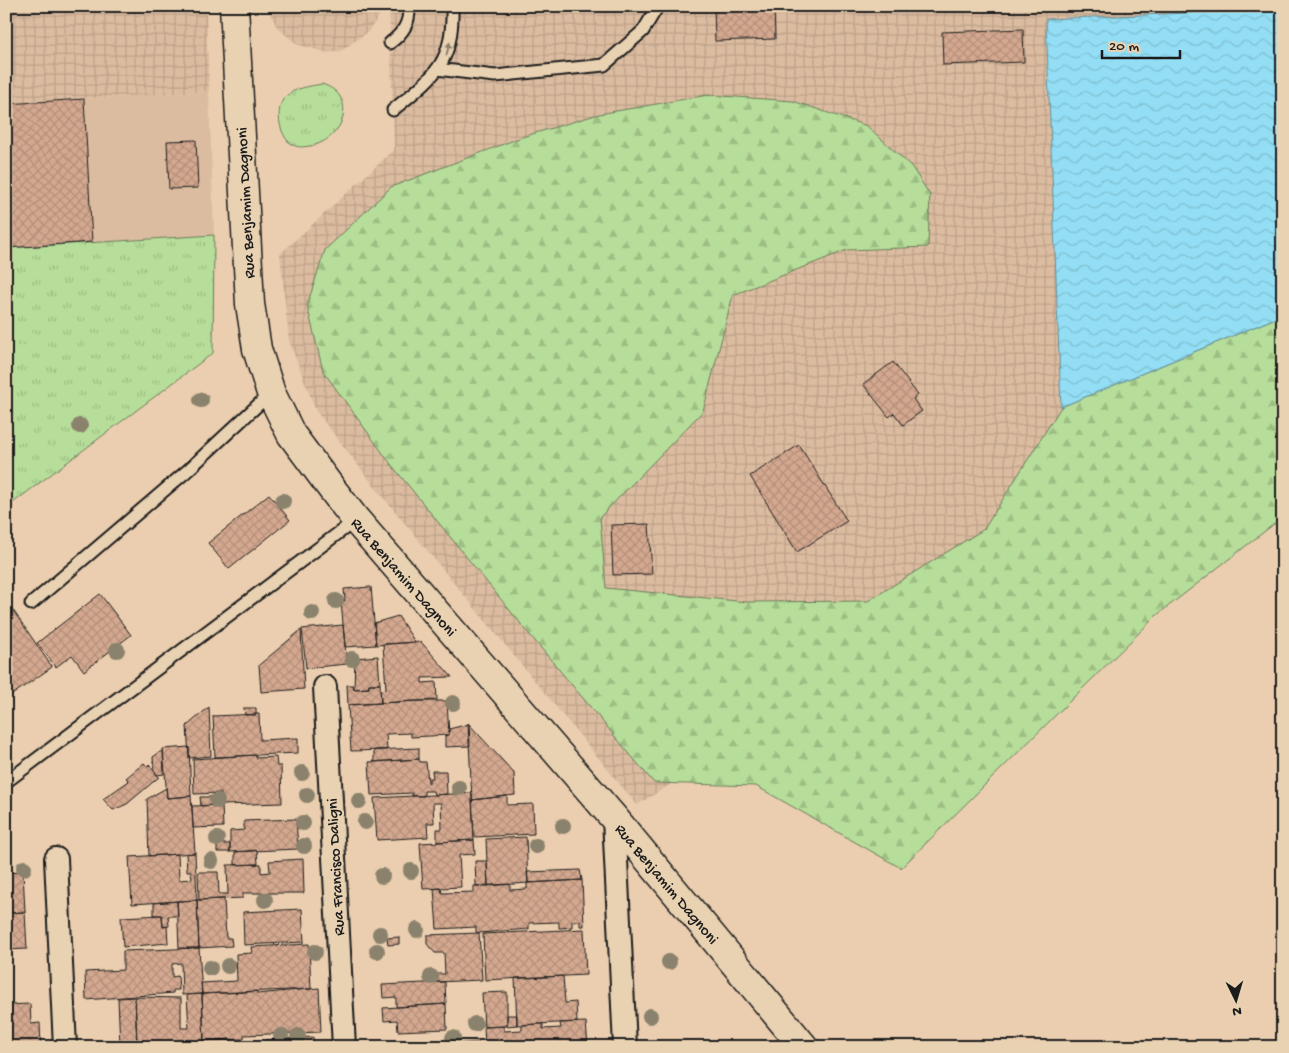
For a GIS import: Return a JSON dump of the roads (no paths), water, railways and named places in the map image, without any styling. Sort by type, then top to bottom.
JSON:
[{"type":"street","name":"Rua Benjamim Dagnoni","points":[[234,6],[250,304],[257,349],[271,393],[291,434],[356,520],[614,818],[804,1047]]},
{"type":"street","name":"Rua Francisco Daligni","points":[[325,687],[344,1047]]},
{"type":"street","points":[[614,818],[625,1047]]},
{"type":"street","points":[[56,860],[65,1047]]},
{"type":"lane","points":[[390,43],[401,35],[406,26],[410,18],[410,6]]},
{"type":"lane","points":[[393,110],[422,86],[446,58],[453,31],[452,6]]},
{"type":"lane","points":[[437,69],[495,76],[604,65],[643,31],[658,6]]},
{"type":"lane","points":[[31,604],[187,471],[271,393]]},
{"type":"lane","points":[[6,782],[356,520]]},
{"type":"water","points":[[1283,9],[1283,315],[1061,407],[1046,19]]}]
